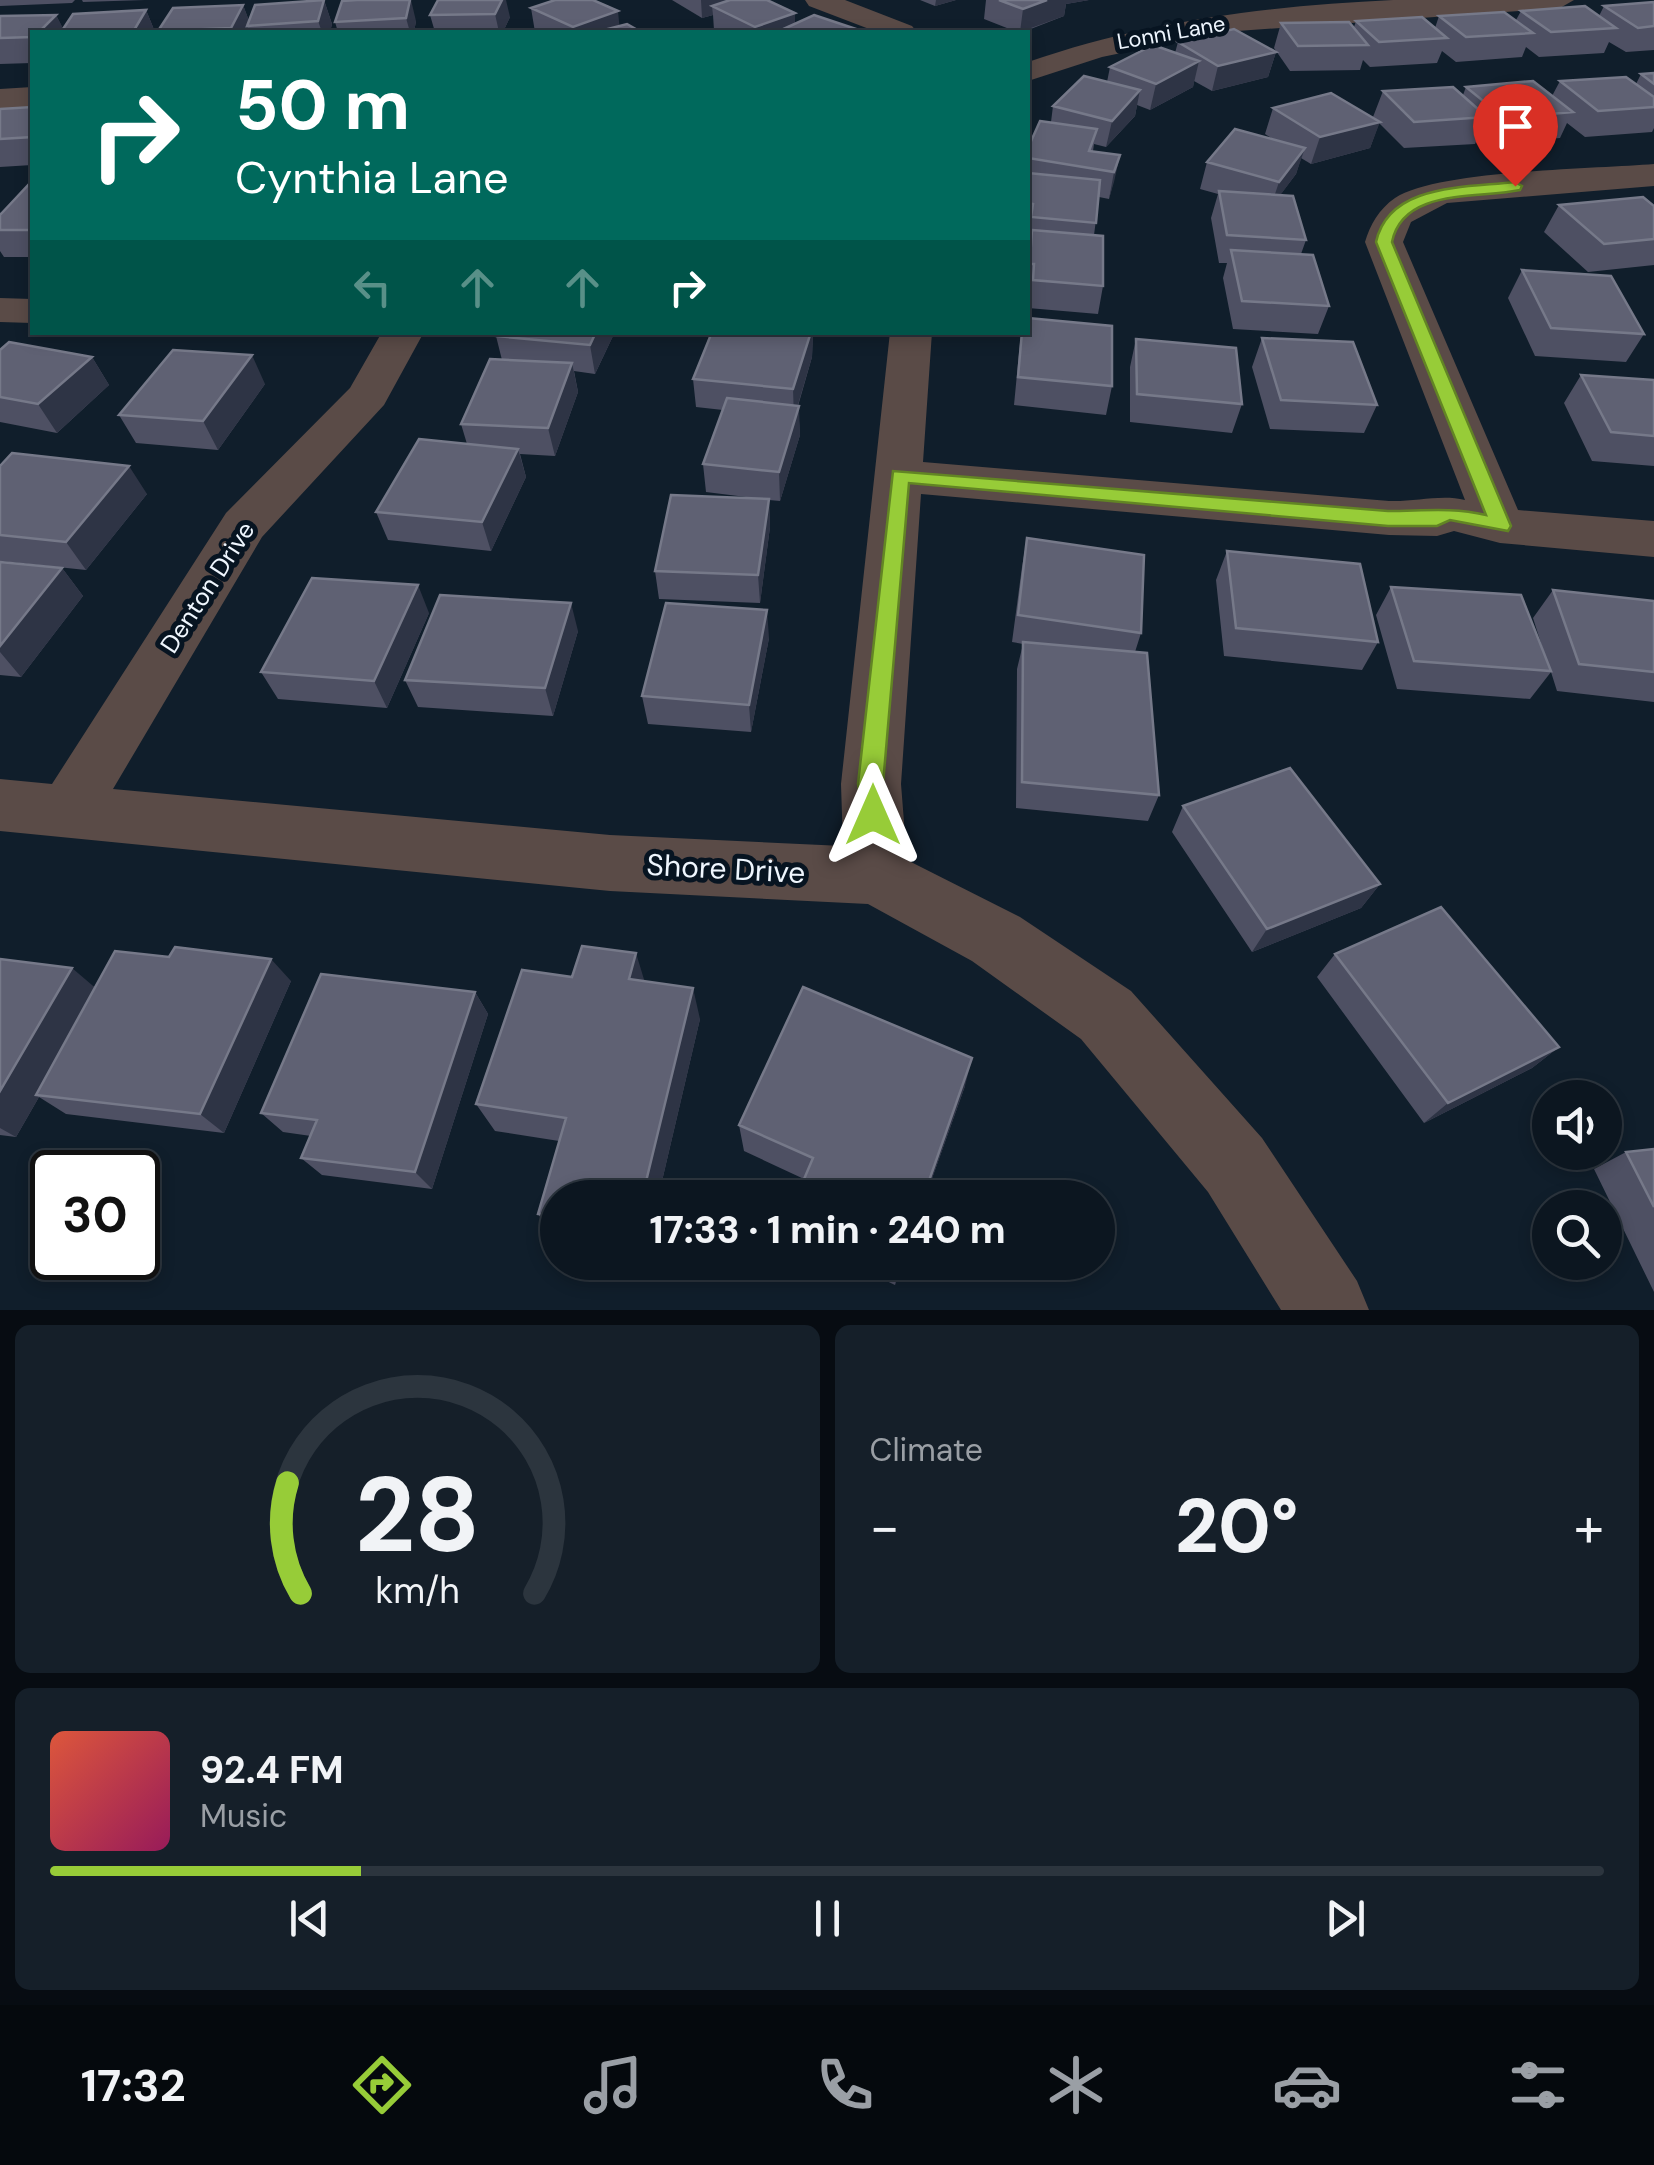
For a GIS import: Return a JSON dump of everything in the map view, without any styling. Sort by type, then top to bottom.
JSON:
[{"type":"street","points":[[818,0],[897,30]]},
{"type":"street","name":"Lonni Lane","points":[[1030,71],[1098,46],[1215,22],[1560,0]]},
{"type":"street","points":[[0,99],[30,97]]},
{"type":"street","points":[[1500,526],[1384,242],[1388,224],[1418,199],[1445,192],[1654,175]]},
{"type":"street","points":[[0,310],[30,311]]},
{"type":"street","name":"Denton Drive","points":[[68,810],[244,524],[368,395],[401,335]]},
{"type":"street","points":[[876,876],[871,784],[911,335]]},
{"type":"street","points":[[900,476],[1388,518],[1437,518],[1448,513],[1500,526],[1654,540]]},
{"type":"street","name":"Shore Drive","points":[[0,805],[610,862],[876,876],[996,940],[1106,1014],[1236,1165],[1328,1310]]},
{"type":"building","points":[[324,0],[318,21],[247,26],[255,5]]},
{"type":"building","points":[[410,0],[406,18],[335,22],[342,1]]},
{"type":"building","points":[[438,0],[502,0],[495,14],[430,15]]},
{"type":"building","points":[[555,0],[593,0],[618,11],[573,27],[531,8]]},
{"type":"building","points":[[730,0],[767,0],[795,13],[755,27],[712,6]]},
{"type":"building","points":[[999,0],[1047,0],[1023,9]]},
{"type":"building","points":[[1654,2],[1654,26],[1638,28],[1604,6]]},
{"type":"building","points":[[243,5],[231,28],[159,30],[173,8]]},
{"type":"building","points":[[1585,6],[1616,28],[1551,32],[1521,11]]},
{"type":"building","points":[[146,10],[134,30],[62,30],[73,14]]},
{"type":"building","points":[[1504,12],[1533,33],[1466,37],[1439,16]]},
{"type":"building","points":[[56,15],[41,30],[30,30],[30,37],[0,38],[0,16]]},
{"type":"building","points":[[814,15],[859,30],[781,30]]},
{"type":"building","points":[[1422,17],[1447,38],[1379,42],[1356,21]]},
{"type":"building","points":[[1349,22],[1368,45],[1298,46],[1281,23]]},
{"type":"building","points":[[627,24],[638,30],[604,30]]},
{"type":"building","points":[[1234,29],[1276,52],[1218,66],[1178,42]]},
{"type":"building","points":[[1153,45],[1199,61],[1156,84],[1110,67]]},
{"type":"building","points":[[1654,73],[1654,84],[1641,74]]},
{"type":"building","points":[[1084,76],[1140,90],[1112,121],[1053,106]]},
{"type":"building","points":[[1626,77],[1654,97],[1654,107],[1598,111],[1560,81]]},
{"type":"building","points":[[1533,81],[1573,112],[1504,118],[1466,87]]},
{"type":"building","points":[[1453,87],[1487,117],[1414,122],[1383,91]]},
{"type":"building","points":[[1331,93],[1380,122],[1320,137],[1273,108]]},
{"type":"building","points":[[30,107],[30,137],[0,139],[0,109]]},
{"type":"building","points":[[1040,121],[1097,129],[1089,151],[1120,155],[1114,172],[1030,158],[1030,144]]},
{"type":"building","points":[[1235,129],[1305,148],[1279,182],[1207,162]]},
{"type":"building","points":[[1030,173],[1100,180],[1096,223],[1031,217]]},
{"type":"building","points":[[30,183],[30,230],[0,230],[0,215]]},
{"type":"building","points":[[1219,191],[1293,196],[1306,240],[1227,235]]},
{"type":"building","points":[[1643,197],[1654,206],[1654,239],[1604,244],[1559,205]]},
{"type":"building","points":[[1032,230],[1103,236],[1103,286],[1033,280]]},
{"type":"building","points":[[1231,250],[1313,255],[1329,306],[1242,301]]},
{"type":"building","points":[[1522,270],[1611,276],[1644,334],[1551,328]]},
{"type":"building","points":[[1030,318],[1112,326],[1112,386],[1018,377],[1022,335],[1030,335]]},
{"type":"building","points":[[496,335],[595,335],[590,345]]},
{"type":"building","points":[[711,335],[810,335],[793,389],[693,379]]},
{"type":"building","points":[[1262,338],[1353,342],[1377,405],[1281,400]]},
{"type":"building","points":[[1136,339],[1236,348],[1242,404],[1137,394]]},
{"type":"building","points":[[9,342],[92,357],[38,404],[0,397],[0,350]]},
{"type":"building","points":[[173,350],[252,355],[203,421],[119,415]]},
{"type":"building","points":[[490,359],[572,363],[548,428],[461,424]]},
{"type":"building","points":[[1581,375],[1654,380],[1654,436],[1611,432]]},
{"type":"building","points":[[727,398],[799,406],[779,472],[703,464]]},
{"type":"building","points":[[419,439],[518,449],[482,522],[376,512]]},
{"type":"building","points":[[12,453],[129,466],[66,542],[0,535],[0,466]]},
{"type":"building","points":[[671,495],[769,499],[758,575],[655,571]]},
{"type":"building","points":[[1027,538],[1144,555],[1141,633],[1018,615]]},
{"type":"building","points":[[1227,551],[1360,564],[1378,642],[1236,628]]},
{"type":"building","points":[[0,562],[62,568],[0,646]]},
{"type":"building","points":[[312,578],[418,585],[374,681],[261,672]]},
{"type":"building","points":[[1391,587],[1521,595],[1551,671],[1414,661]]},
{"type":"building","points":[[1553,590],[1654,601],[1654,672],[1579,664]]},
{"type":"building","points":[[440,595],[571,603],[545,688],[405,680]]},
{"type":"building","points":[[666,603],[767,610],[749,705],[642,696]]},
{"type":"building","points":[[1023,642],[1147,653],[1159,795],[1022,782]]},
{"type":"building","points":[[1290,768],[1380,884],[1267,929],[1183,806]]},
{"type":"building","points":[[1441,907],[1559,1047],[1448,1103],[1335,954]]},
{"type":"building","points":[[582,946],[636,953],[629,979],[693,988],[646,1180],[548,1180],[566,1118],[476,1104],[522,970],[572,977]]},
{"type":"building","points":[[175,947],[271,959],[200,1114],[36,1095],[115,951],[169,957]]},
{"type":"building","points":[[0,959],[72,968],[0,1091]]},
{"type":"building","points":[[321,974],[475,992],[415,1172],[301,1158],[317,1120],[261,1113]]},
{"type":"building","points":[[803,987],[972,1058],[929,1180],[804,1180],[813,1158],[739,1125]]},
{"type":"building","points":[[1654,1149],[1654,1207],[1626,1152]]},
{"type":"route","points":[[873,815],[871,784],[900,476],[1388,518],[1437,518],[1448,513],[1500,526],[1384,242],[1388,224],[1418,199],[1445,192],[1515,186]]}]
